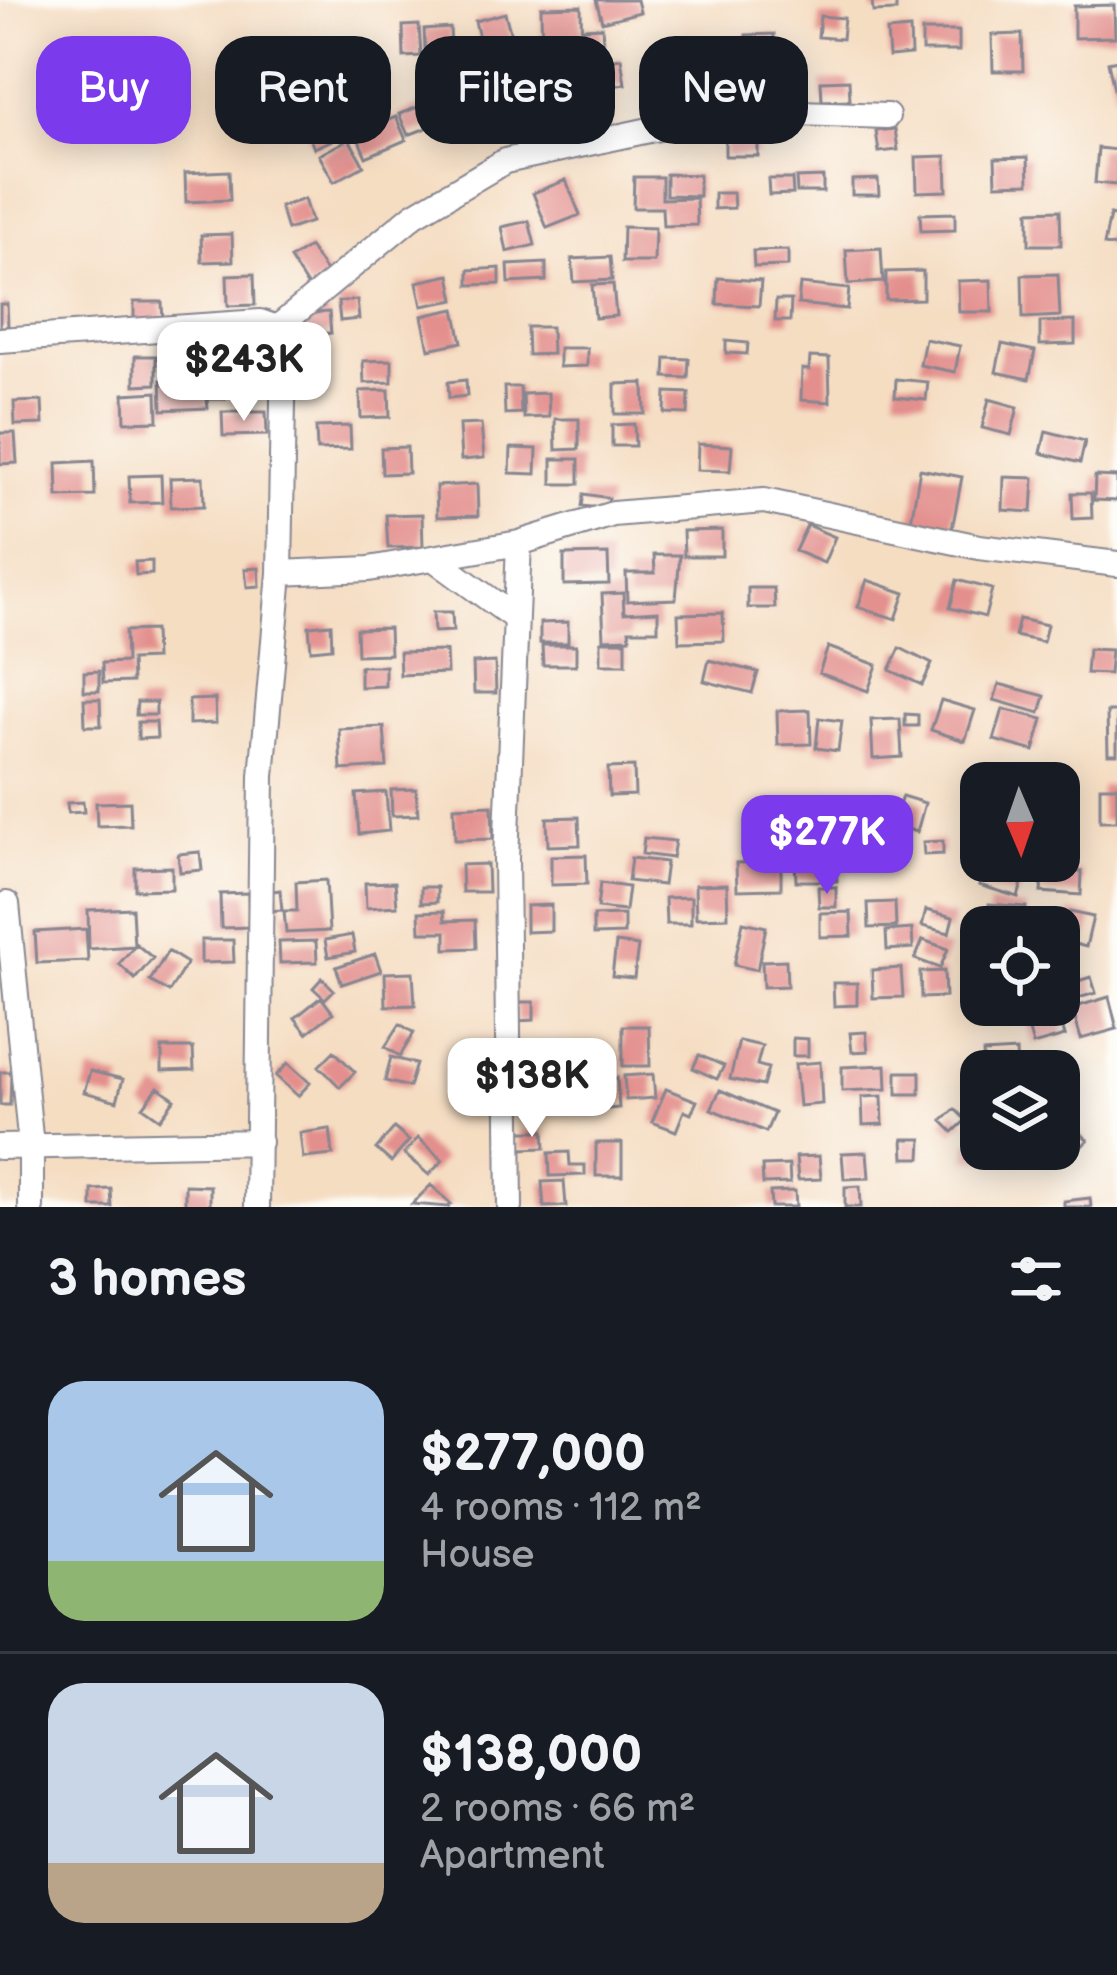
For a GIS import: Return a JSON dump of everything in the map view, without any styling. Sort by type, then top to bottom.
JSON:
[{"type":"street","points":[[277,328],[414,215],[505,161],[738,111],[887,116]]},
{"type":"street","points":[[0,340],[260,322],[277,328],[284,344],[280,572],[262,776],[257,1207]]},
{"type":"street","points":[[280,572],[369,568],[433,558],[519,543],[613,514],[764,501],[979,547],[1117,564]]},
{"type":"street","points":[[510,1207],[506,859],[519,543]]},
{"type":"street","points":[[433,558],[515,618]]},
{"type":"street","points":[[8,904],[31,1147],[31,1207]]},
{"type":"street","points":[[0,1147],[260,1142]]},
{"type":"building","points":[[596,0],[637,0],[640,12],[602,22]]},
{"type":"building","points":[[872,0],[896,0],[896,11],[873,12]]},
{"type":"building","points":[[1114,5],[1115,37],[1074,38],[1074,6]]},
{"type":"building","points":[[581,6],[582,36],[542,36],[541,7]]},
{"type":"building","points":[[505,13],[511,36],[478,36],[475,21]]},
{"type":"building","points":[[820,16],[844,18],[842,39],[818,37]]},
{"type":"building","points":[[419,25],[415,56],[404,57],[403,26]]},
{"type":"building","points":[[602,27],[603,36],[584,36],[583,28]]},
{"type":"building","points":[[450,28],[450,36],[424,36],[424,30]]},
{"type":"building","points":[[910,29],[911,55],[889,57],[887,31]]},
{"type":"building","points":[[922,31],[959,31],[959,51],[922,51]]},
{"type":"building","points":[[1022,34],[1023,71],[993,71],[992,35]]},
{"type":"building","points":[[621,58],[625,84],[615,85],[615,59]]},
{"type":"building","points":[[1117,60],[1117,94],[1115,94],[1108,62]]},
{"type":"building","points":[[849,80],[850,100],[822,101],[821,81]]},
{"type":"building","points":[[415,108],[415,132],[408,135],[399,114]]},
{"type":"building","points":[[396,117],[406,140],[366,157],[361,144],[391,144],[391,119]]},
{"type":"building","points":[[895,129],[898,150],[879,152],[876,131]]},
{"type":"building","points":[[340,144],[352,144],[364,166],[334,182],[319,155]]},
{"type":"building","points":[[725,144],[758,144],[758,156],[725,156]]},
{"type":"building","points":[[1098,148],[1117,150],[1117,185],[1095,183]]},
{"type":"building","points":[[946,156],[947,191],[917,192],[916,157]]},
{"type":"building","points":[[1028,157],[1029,183],[996,184],[995,158]]},
{"type":"building","points":[[229,171],[230,200],[186,202],[185,173]]},
{"type":"building","points":[[666,174],[699,175],[699,196],[666,195]]},
{"type":"building","points":[[634,177],[662,177],[662,199],[696,198],[697,225],[663,226],[662,208],[633,208]]},
{"type":"building","points":[[823,177],[823,192],[797,192],[796,178]]},
{"type":"building","points":[[768,179],[792,179],[793,194],[769,195]]},
{"type":"building","points":[[878,179],[879,195],[852,195],[852,180]]},
{"type":"building","points":[[566,180],[580,215],[547,228],[533,193]]},
{"type":"building","points":[[714,193],[733,193],[734,208],[714,209]]},
{"type":"building","points":[[304,199],[311,222],[287,230],[280,207]]},
{"type":"building","points":[[1060,210],[1061,245],[1029,245],[1029,211]]},
{"type":"building","points":[[955,213],[955,230],[921,231],[920,214]]},
{"type":"building","points":[[1110,215],[1117,217],[1117,247],[1104,245]]},
{"type":"building","points":[[529,221],[535,245],[507,252],[502,227]]},
{"type":"building","points":[[623,227],[655,228],[654,262],[622,262]]},
{"type":"building","points":[[232,234],[233,261],[202,262],[201,235]]},
{"type":"building","points":[[309,247],[329,276],[309,289],[290,259]]},
{"type":"building","points":[[881,248],[883,282],[848,284],[846,250]]},
{"type":"building","points":[[788,250],[788,266],[754,267],[753,251]]},
{"type":"building","points":[[610,257],[612,280],[574,282],[572,259]]},
{"type":"building","points":[[546,263],[546,281],[509,283],[508,265]]},
{"type":"building","points":[[500,268],[500,284],[469,285],[469,270]]},
{"type":"building","points":[[923,271],[923,299],[886,300],[886,272]]},
{"type":"building","points":[[254,274],[255,305],[228,306],[227,275]]},
{"type":"building","points":[[1058,274],[1060,316],[1023,318],[1022,275]]},
{"type":"building","points":[[450,275],[455,300],[422,306],[417,282]]},
{"type":"building","points":[[718,278],[761,281],[759,306],[717,304]]},
{"type":"building","points":[[991,280],[992,312],[959,312],[958,281]]},
{"type":"building","points":[[613,284],[616,316],[595,318],[592,285]]},
{"type":"building","points":[[800,284],[849,289],[847,309],[798,304]]},
{"type":"building","points":[[357,300],[359,319],[340,321],[338,302]]},
{"type":"building","points":[[776,300],[791,300],[790,321],[775,321]]},
{"type":"building","points":[[134,302],[162,302],[163,323],[134,323]]},
{"type":"building","points":[[0,304],[7,304],[8,327],[0,327]]},
{"type":"building","points":[[455,309],[462,342],[429,349],[422,316]]},
{"type":"building","points":[[329,312],[331,333],[298,335],[297,314]]},
{"type":"building","points":[[1075,321],[1075,344],[1040,345],[1040,322]]},
{"type":"building","points":[[527,327],[551,327],[552,354],[528,355]]},
{"type":"building","points":[[925,339],[960,346],[955,372],[920,365]]},
{"type":"building","points":[[726,341],[748,343],[747,354],[726,353]]},
{"type":"building","points":[[1002,344],[1035,351],[1029,379],[996,372]]},
{"type":"building","points":[[559,348],[587,348],[587,366],[559,367]]},
{"type":"building","points":[[135,356],[156,356],[156,384],[135,385]]},
{"type":"building","points":[[810,357],[829,358],[830,402],[801,400],[802,369],[809,370]]},
{"type":"building","points":[[666,358],[689,359],[688,378],[665,377]]},
{"type":"building","points":[[392,360],[392,382],[364,383],[363,361]]},
{"type":"building","points":[[225,370],[225,399],[207,399],[208,408],[162,410],[161,380],[208,378],[208,371]]},
{"type":"building","points":[[896,379],[928,382],[926,400],[895,397]]},
{"type":"building","points":[[466,380],[467,396],[449,398],[448,382]]},
{"type":"building","points":[[644,383],[645,414],[615,414],[615,384]]},
{"type":"building","points":[[504,387],[520,387],[521,413],[505,414]]},
{"type":"building","points":[[389,390],[390,417],[361,418],[360,391]]},
{"type":"building","points":[[157,392],[158,421],[125,422],[124,394]]},
{"type":"building","points":[[666,392],[689,393],[688,414],[665,413]]},
{"type":"building","points":[[548,393],[549,417],[524,418],[523,394]]},
{"type":"building","points":[[989,399],[1018,407],[1011,435],[982,428]]},
{"type":"building","points":[[42,401],[43,424],[15,425],[14,402]]},
{"type":"building","points":[[222,412],[266,412],[267,435],[223,436]]},
{"type":"building","points":[[555,419],[579,419],[579,449],[556,450]]},
{"type":"building","points":[[481,424],[484,458],[461,460],[459,425]]},
{"type":"building","points":[[634,424],[635,446],[612,446],[612,425]]},
{"type":"building","points":[[350,426],[351,449],[317,450],[316,427]]},
{"type":"building","points":[[1046,431],[1085,441],[1080,463],[1041,453]]},
{"type":"building","points":[[0,433],[15,433],[17,463],[0,464]]},
{"type":"building","points":[[698,444],[732,446],[730,471],[697,470]]},
{"type":"building","points":[[407,447],[408,473],[382,474],[381,448]]},
{"type":"building","points":[[511,448],[537,449],[536,474],[510,473]]},
{"type":"building","points":[[552,459],[579,459],[579,484],[552,484]]},
{"type":"building","points":[[94,461],[95,496],[58,497],[57,463]]},
{"type":"building","points":[[920,469],[962,477],[952,529],[911,522]]},
{"type":"building","points":[[161,475],[162,502],[130,503],[129,476]]},
{"type":"building","points":[[1095,476],[1117,477],[1117,501],[1094,500]]},
{"type":"building","points":[[203,477],[204,506],[171,507],[170,478]]},
{"type":"building","points":[[1004,477],[1034,478],[1032,512],[1003,510]]},
{"type":"building","points":[[477,484],[478,516],[437,517],[436,486]]},
{"type":"building","points":[[1072,493],[1091,493],[1092,518],[1073,519]]},
{"type":"building","points":[[584,494],[609,498],[607,509],[582,506]]},
{"type":"building","points":[[422,514],[423,547],[388,548],[386,515]]},
{"type":"building","points":[[807,525],[835,537],[824,563],[795,551]]},
{"type":"building","points":[[722,530],[722,556],[684,556],[683,531]]},
{"type":"building","points":[[608,554],[609,584],[564,585],[564,555]]},
{"type":"building","points":[[654,555],[680,555],[676,599],[627,601],[626,573],[655,573]]},
{"type":"building","points":[[152,561],[152,574],[136,575],[135,562]]},
{"type":"building","points":[[259,568],[260,586],[247,587],[245,569]]},
{"type":"building","points":[[867,580],[905,593],[896,619],[858,607]]},
{"type":"building","points":[[957,580],[992,589],[985,617],[950,608]]},
{"type":"building","points":[[748,588],[774,588],[775,608],[748,608]]},
{"type":"building","points":[[623,593],[624,613],[658,611],[658,630],[629,630],[630,638],[604,639],[602,594]]},
{"type":"building","points":[[433,612],[452,612],[453,631],[434,632]]},
{"type":"building","points":[[723,613],[724,641],[679,642],[678,614]]},
{"type":"building","points":[[1019,619],[1047,625],[1043,642],[1015,636]]},
{"type":"building","points":[[568,622],[568,643],[540,643],[540,623]]},
{"type":"building","points":[[331,624],[332,648],[311,650],[309,626]]},
{"type":"building","points":[[389,628],[390,654],[357,655],[356,629]]},
{"type":"building","points":[[154,630],[155,659],[131,660],[132,682],[103,683],[102,663],[126,662],[125,631]]},
{"type":"building","points":[[601,641],[626,641],[626,664],[601,664]]},
{"type":"building","points":[[542,645],[576,645],[576,665],[543,665]]},
{"type":"building","points":[[828,647],[877,665],[868,691],[819,673]]},
{"type":"building","points":[[900,648],[932,664],[922,685],[890,670]]},
{"type":"building","points":[[1088,649],[1111,650],[1109,674],[1086,673]]},
{"type":"building","points":[[446,651],[447,673],[400,675],[399,652]]},
{"type":"building","points":[[709,660],[758,672],[752,693],[704,681]]},
{"type":"building","points":[[495,662],[496,693],[474,693],[473,663]]},
{"type":"building","points":[[360,666],[385,666],[385,686],[360,687]]},
{"type":"building","points":[[99,671],[99,691],[84,691],[84,672]]},
{"type":"building","points":[[999,684],[1045,696],[1040,713],[994,700]]},
{"type":"building","points":[[84,699],[100,699],[101,726],[85,726]]},
{"type":"building","points":[[215,699],[216,723],[189,724],[189,700]]},
{"type":"building","points":[[941,700],[975,710],[965,741],[931,730]]},
{"type":"building","points":[[137,702],[156,702],[156,715],[136,715]]},
{"type":"building","points":[[1003,709],[1043,719],[1034,751],[994,740]]},
{"type":"building","points":[[810,710],[811,744],[778,745],[777,711]]},
{"type":"building","points":[[1107,712],[1117,712],[1117,754],[1108,754]]},
{"type":"building","points":[[905,714],[918,715],[918,726],[905,726]]},
{"type":"building","points":[[819,718],[842,721],[838,751],[816,748]]},
{"type":"building","points":[[900,719],[902,757],[873,759],[871,720]]},
{"type":"building","points":[[138,722],[156,722],[157,738],[138,739]]},
{"type":"building","points":[[384,727],[387,767],[341,770],[339,729]]},
{"type":"building","points":[[634,767],[635,795],[609,796],[608,768]]},
{"type":"building","points":[[1100,786],[1117,786],[1117,821],[1100,821]]},
{"type":"building","points":[[416,789],[418,815],[392,816],[391,790]]},
{"type":"building","points":[[386,792],[389,831],[359,834],[356,794]]},
{"type":"building","points":[[902,796],[925,803],[917,832],[893,825]]},
{"type":"building","points":[[83,802],[84,812],[68,813],[67,803]]},
{"type":"building","points":[[130,802],[131,825],[97,826],[96,803]]},
{"type":"building","points":[[492,805],[493,839],[455,840],[454,807]]},
{"type":"building","points":[[579,817],[580,845],[548,846],[547,818]]},
{"type":"building","points":[[838,835],[863,835],[864,856],[838,857]]},
{"type":"building","points":[[756,837],[779,837],[780,854],[756,855]]},
{"type":"building","points":[[644,838],[675,841],[672,858],[642,854]]},
{"type":"building","points":[[943,841],[943,854],[924,855],[923,842]]},
{"type":"building","points":[[200,852],[202,870],[180,872],[178,854]]},
{"type":"building","points":[[586,855],[587,884],[551,885],[551,856]]},
{"type":"building","points":[[631,858],[666,862],[663,885],[628,881]]},
{"type":"building","points":[[795,860],[836,860],[837,881],[796,881]]},
{"type":"building","points":[[781,862],[781,889],[737,890],[736,863]]},
{"type":"building","points":[[487,864],[488,892],[462,892],[461,865]]},
{"type":"building","points":[[172,867],[172,889],[135,890],[135,868]]},
{"type":"building","points":[[1082,872],[1081,895],[1041,892],[1042,882],[1080,882]]},
{"type":"building","points":[[326,880],[329,931],[286,933],[284,911],[297,911],[296,882]]},
{"type":"building","points":[[395,882],[397,906],[366,908],[365,883]]},
{"type":"building","points":[[980,882],[1022,882],[1018,897]]},
{"type":"building","points":[[600,883],[628,887],[625,911],[597,908]]},
{"type":"building","points":[[727,884],[728,917],[696,918],[695,885]]},
{"type":"building","points":[[421,887],[437,887],[437,902],[421,903]]},
{"type":"building","points":[[818,887],[836,887],[836,907],[819,907]]},
{"type":"building","points":[[280,890],[282,910],[267,911],[266,892]]},
{"type":"building","points":[[248,893],[249,927],[221,928],[220,894]]},
{"type":"building","points":[[691,897],[691,924],[666,924],[665,898]]},
{"type":"building","points":[[895,902],[896,927],[869,928],[868,903]]},
{"type":"building","points":[[551,905],[551,931],[526,932],[526,906]]},
{"type":"building","points":[[132,908],[134,946],[89,949],[88,910]]},
{"type":"building","points":[[926,910],[953,917],[949,933],[922,926]]},
{"type":"building","points":[[444,911],[445,921],[475,920],[476,948],[446,949],[446,932],[420,932],[419,912]]},
{"type":"building","points":[[851,912],[852,936],[820,937],[820,913]]},
{"type":"building","points":[[1080,914],[1093,917],[1086,947],[1080,945]]},
{"type":"building","points":[[624,915],[624,934],[593,935],[593,916]]},
{"type":"building","points":[[743,922],[766,927],[757,970],[734,965]]},
{"type":"building","points":[[86,929],[88,961],[37,963],[35,932]]},
{"type":"building","points":[[912,929],[913,948],[887,950],[886,931]]},
{"type":"building","points":[[352,935],[355,952],[328,957],[325,940]]},
{"type":"building","points":[[201,940],[233,940],[234,962],[201,963]]},
{"type":"building","points":[[923,940],[948,949],[940,968],[915,959]]},
{"type":"building","points":[[316,941],[317,962],[280,963],[279,942]]},
{"type":"building","points":[[616,943],[638,946],[634,978],[612,976]]},
{"type":"building","points":[[136,944],[153,958],[135,979],[119,964]]},
{"type":"building","points":[[168,951],[187,963],[169,992],[150,981]]},
{"type":"building","points":[[375,954],[381,971],[342,984],[336,967]]},
{"type":"building","points":[[786,960],[787,986],[763,987],[762,961]]},
{"type":"building","points":[[901,968],[903,997],[873,998],[872,970]]},
{"type":"building","points":[[944,971],[945,997],[921,998],[920,972]]},
{"type":"building","points":[[413,972],[415,1005],[386,1006],[385,973]]},
{"type":"building","points":[[1091,977],[1096,993],[1080,998],[1080,980]]},
{"type":"building","points":[[322,978],[334,990],[325,999],[313,988]]},
{"type":"building","points":[[833,983],[857,983],[857,1005],[834,1006]]},
{"type":"building","points":[[321,997],[333,1013],[307,1033],[295,1018]]},
{"type":"building","points":[[1109,997],[1117,1029],[1081,1039],[1080,1006]]},
{"type":"building","points":[[516,1002],[534,1002],[534,1020],[517,1021]]},
{"type":"building","points":[[400,1024],[414,1033],[400,1056],[385,1047]]},
{"type":"building","points":[[623,1026],[649,1026],[650,1066],[623,1066]]},
{"type":"building","points":[[1027,1026],[1062,1026],[1065,1036],[1033,1045]]},
{"type":"building","points":[[866,1032],[868,1051],[852,1052],[850,1033]]},
{"type":"building","points":[[793,1038],[808,1039],[808,1056],[793,1056]]},
{"type":"building","points":[[739,1041],[762,1046],[757,1065],[768,1068],[763,1086],[730,1079]]},
{"type":"building","points":[[162,1048],[193,1048],[194,1070],[162,1071]]},
{"type":"building","points":[[334,1051],[355,1072],[340,1087],[319,1066]]},
{"type":"building","points":[[699,1055],[724,1066],[717,1079],[693,1068]]},
{"type":"building","points":[[391,1057],[416,1064],[409,1087],[385,1081]]},
{"type":"building","points":[[820,1062],[822,1104],[799,1106],[795,1064]]},
{"type":"building","points":[[288,1063],[310,1083],[298,1096],[276,1076]]},
{"type":"building","points":[[886,1065],[887,1089],[842,1091],[842,1067]]},
{"type":"building","points":[[90,1071],[123,1079],[117,1101],[84,1092]]},
{"type":"building","points":[[0,1072],[11,1072],[10,1105],[0,1105]]},
{"type":"building","points":[[897,1072],[920,1072],[920,1094],[897,1094]]},
{"type":"building","points":[[653,1074],[655,1098],[626,1100],[624,1076]]},
{"type":"building","points":[[617,1078],[619,1108],[598,1110],[595,1081]]},
{"type":"building","points":[[158,1087],[175,1099],[160,1119],[143,1107]]},
{"type":"building","points":[[666,1089],[697,1101],[691,1114],[684,1111],[676,1131],[652,1122]]},
{"type":"building","points":[[720,1090],[774,1113],[766,1132],[711,1109]]},
{"type":"building","points":[[882,1096],[883,1124],[863,1125],[862,1097]]},
{"type":"building","points":[[955,1109],[960,1114],[960,1126],[953,1132],[942,1121]]},
{"type":"building","points":[[394,1128],[409,1141],[391,1162],[376,1149]]},
{"type":"building","points":[[330,1129],[333,1155],[303,1158],[300,1133]]},
{"type":"building","points":[[519,1131],[544,1131],[545,1148],[520,1149]]},
{"type":"building","points":[[418,1138],[443,1160],[429,1175],[404,1154]]},
{"type":"building","points":[[903,1139],[922,1139],[921,1158],[904,1158]]},
{"type":"building","points":[[596,1143],[622,1143],[622,1176],[596,1176]]},
{"type":"building","points":[[569,1152],[570,1165],[585,1165],[585,1175],[550,1176],[549,1153]]},
{"type":"building","points":[[867,1152],[869,1178],[844,1179],[842,1153]]},
{"type":"building","points":[[819,1156],[821,1179],[798,1180],[796,1157]]},
{"type":"building","points":[[789,1165],[790,1183],[763,1184],[762,1166]]},
{"type":"building","points":[[564,1181],[566,1206],[544,1207],[542,1182]]},
{"type":"building","points":[[185,1185],[210,1186],[210,1207],[185,1207]]},
{"type":"building","points":[[431,1185],[451,1204],[448,1207],[412,1204]]},
{"type":"building","points":[[860,1186],[861,1207],[845,1207],[845,1187]]},
{"type":"building","points":[[111,1189],[112,1207],[92,1207],[92,1190]]},
{"type":"building","points":[[795,1191],[796,1207],[771,1207],[770,1192]]},
{"type":"building","points":[[1090,1198],[1091,1207],[1064,1207],[1064,1201]]}]
